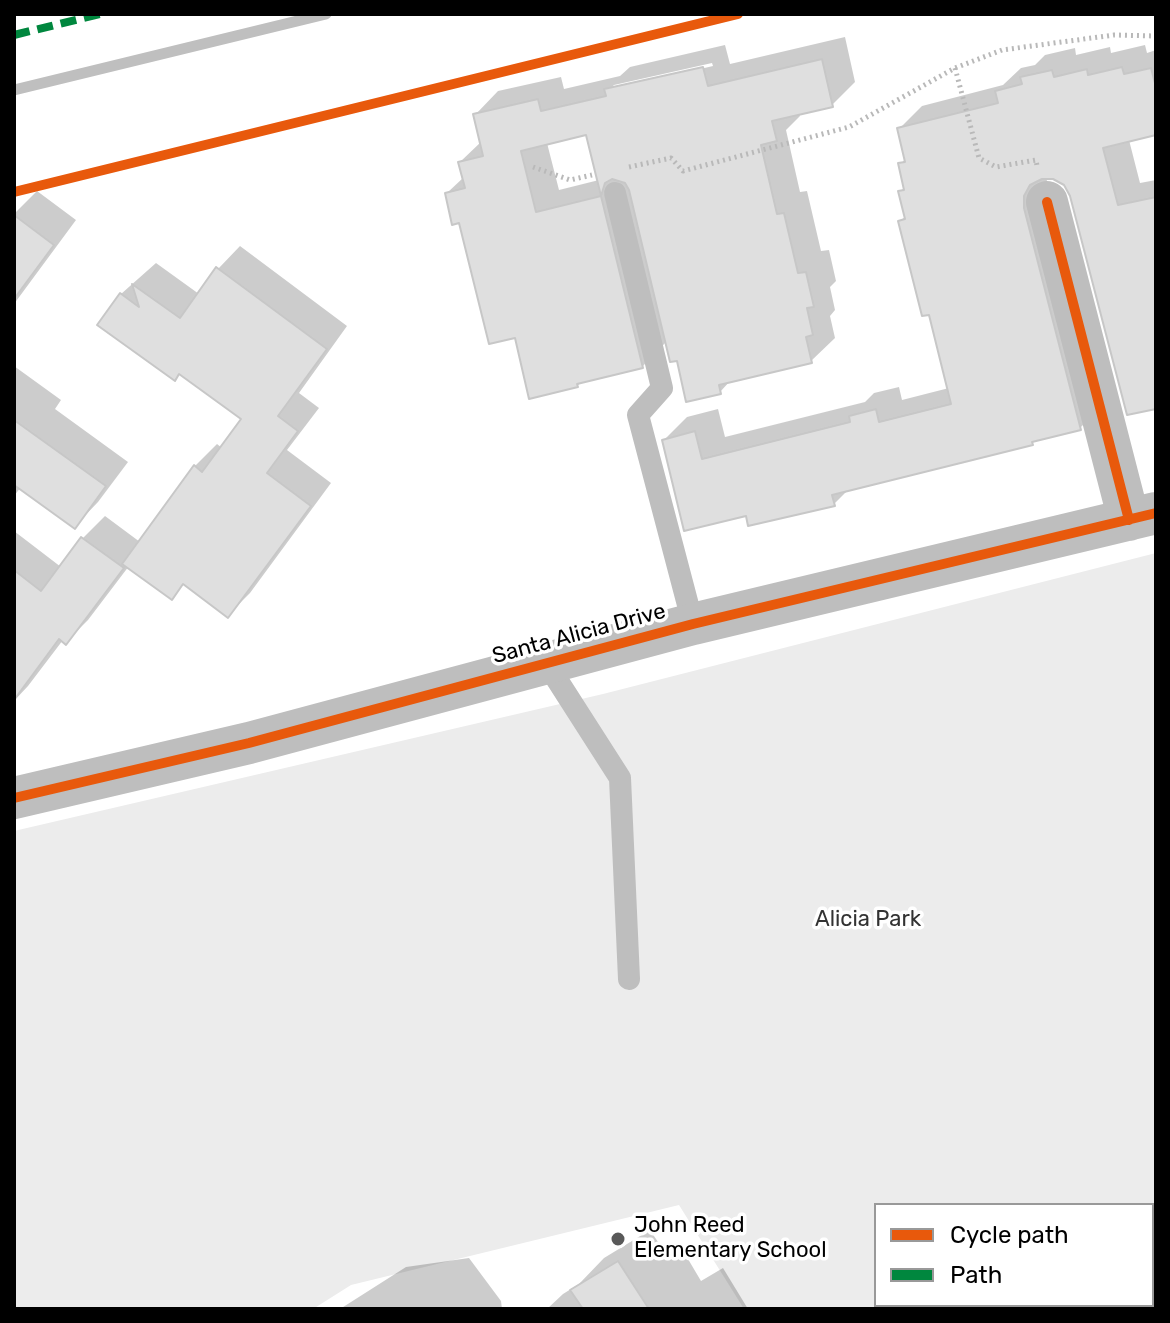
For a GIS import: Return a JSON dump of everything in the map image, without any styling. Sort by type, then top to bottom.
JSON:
[{"type":"street","points":[[1047,202],[1142,516]]},
{"type":"street","name":"Santa Alicia Drive","points":[[14,798],[249,743],[693,624],[1142,516]]},
{"type":"lane","points":[[615,193],[662,388],[638,415],[693,624]]},
{"type":"lane","points":[[547,664],[620,778],[629,979]]},
{"type":"path","points":[[619,169],[671,158],[683,171],[849,127],[955,68],[1002,50],[1114,35],[1156,36]]},
{"type":"path","points":[[955,68],[979,158],[996,167],[1036,160],[1047,202]]},
{"type":"path","points":[[533,167],[570,180],[594,175]]},
{"type":"green space","name":"Alicia Park","points":[[1156,553],[1154,1288],[1154,1203],[874,1203],[874,1307],[885,1307],[744,1309],[679,1205],[351,1285],[313,1309],[14,1309],[14,831],[603,694]]},
{"type":"green space","name":"Alicia Park","points":[[889,1307],[1144,1307],[1143,1309]]},
{"type":"building","points":[[822,59],[833,107],[772,121],[777,141],[761,145],[777,214],[784,213],[798,273],[806,272],[814,307],[807,308],[813,335],[806,337],[812,363],[719,385],[721,394],[686,402],[677,361],[670,362],[629,190],[625,183],[612,179],[605,183],[601,196],[643,368],[529,399],[515,338],[489,344],[459,223],[452,225],[445,193],[465,188],[458,162],[483,156],[473,114],[538,99],[541,111],[606,96],[604,89],[703,67],[708,86]],"holes":[[[586,135],[601,196],[536,212],[521,151]]]},
{"type":"building","points":[[1122,67],[1124,74],[1151,68],[1156,87],[1156,135],[1103,148],[1118,205],[1156,197],[1156,409],[1127,415],[1070,196],[1064,185],[1053,179],[1042,179],[1030,185],[1024,196],[1024,208],[1081,430],[832,495],[835,506],[748,526],[746,516],[684,531],[662,440],[695,431],[702,459],[850,422],[849,416],[876,409],[879,422],[951,404],[929,315],[922,316],[898,221],[905,219],[898,191],[904,190],[898,163],[905,162],[897,128],[998,103],[995,91],[1022,84],[1020,77],[1052,70],[1054,77],[1087,69],[1088,75]]},
{"type":"building","points":[[14,215],[54,245],[14,299]]},
{"type":"building","points":[[216,267],[327,349],[278,416],[298,431],[267,473],[311,506],[228,618],[183,584],[172,600],[122,564],[194,465],[202,472],[241,419],[179,374],[175,381],[97,325],[120,293],[139,307],[132,284],[180,318]]},
{"type":"building","points":[[14,420],[106,486],[75,529],[14,485]]},
{"type":"building","points":[[81,537],[124,568],[66,645],[59,639],[14,700],[14,570],[41,591]]},
{"type":"building","points":[[618,1261],[649,1309],[583,1309],[570,1290]]},
{"type":"waterway","points":[[14,90],[326,14]]},
{"type":"marked path","points":[[14,35],[100,14]]},
{"type":"cycle path","points":[[14,192],[738,14]]},
{"type":"cycle path","points":[[1047,202],[1129,520]]},
{"type":"cycle path","points":[[14,798],[249,743],[693,624],[1156,513]]},
{"type":"place","name":"John Reed Elementary School","points":[[618,1239]]}]
